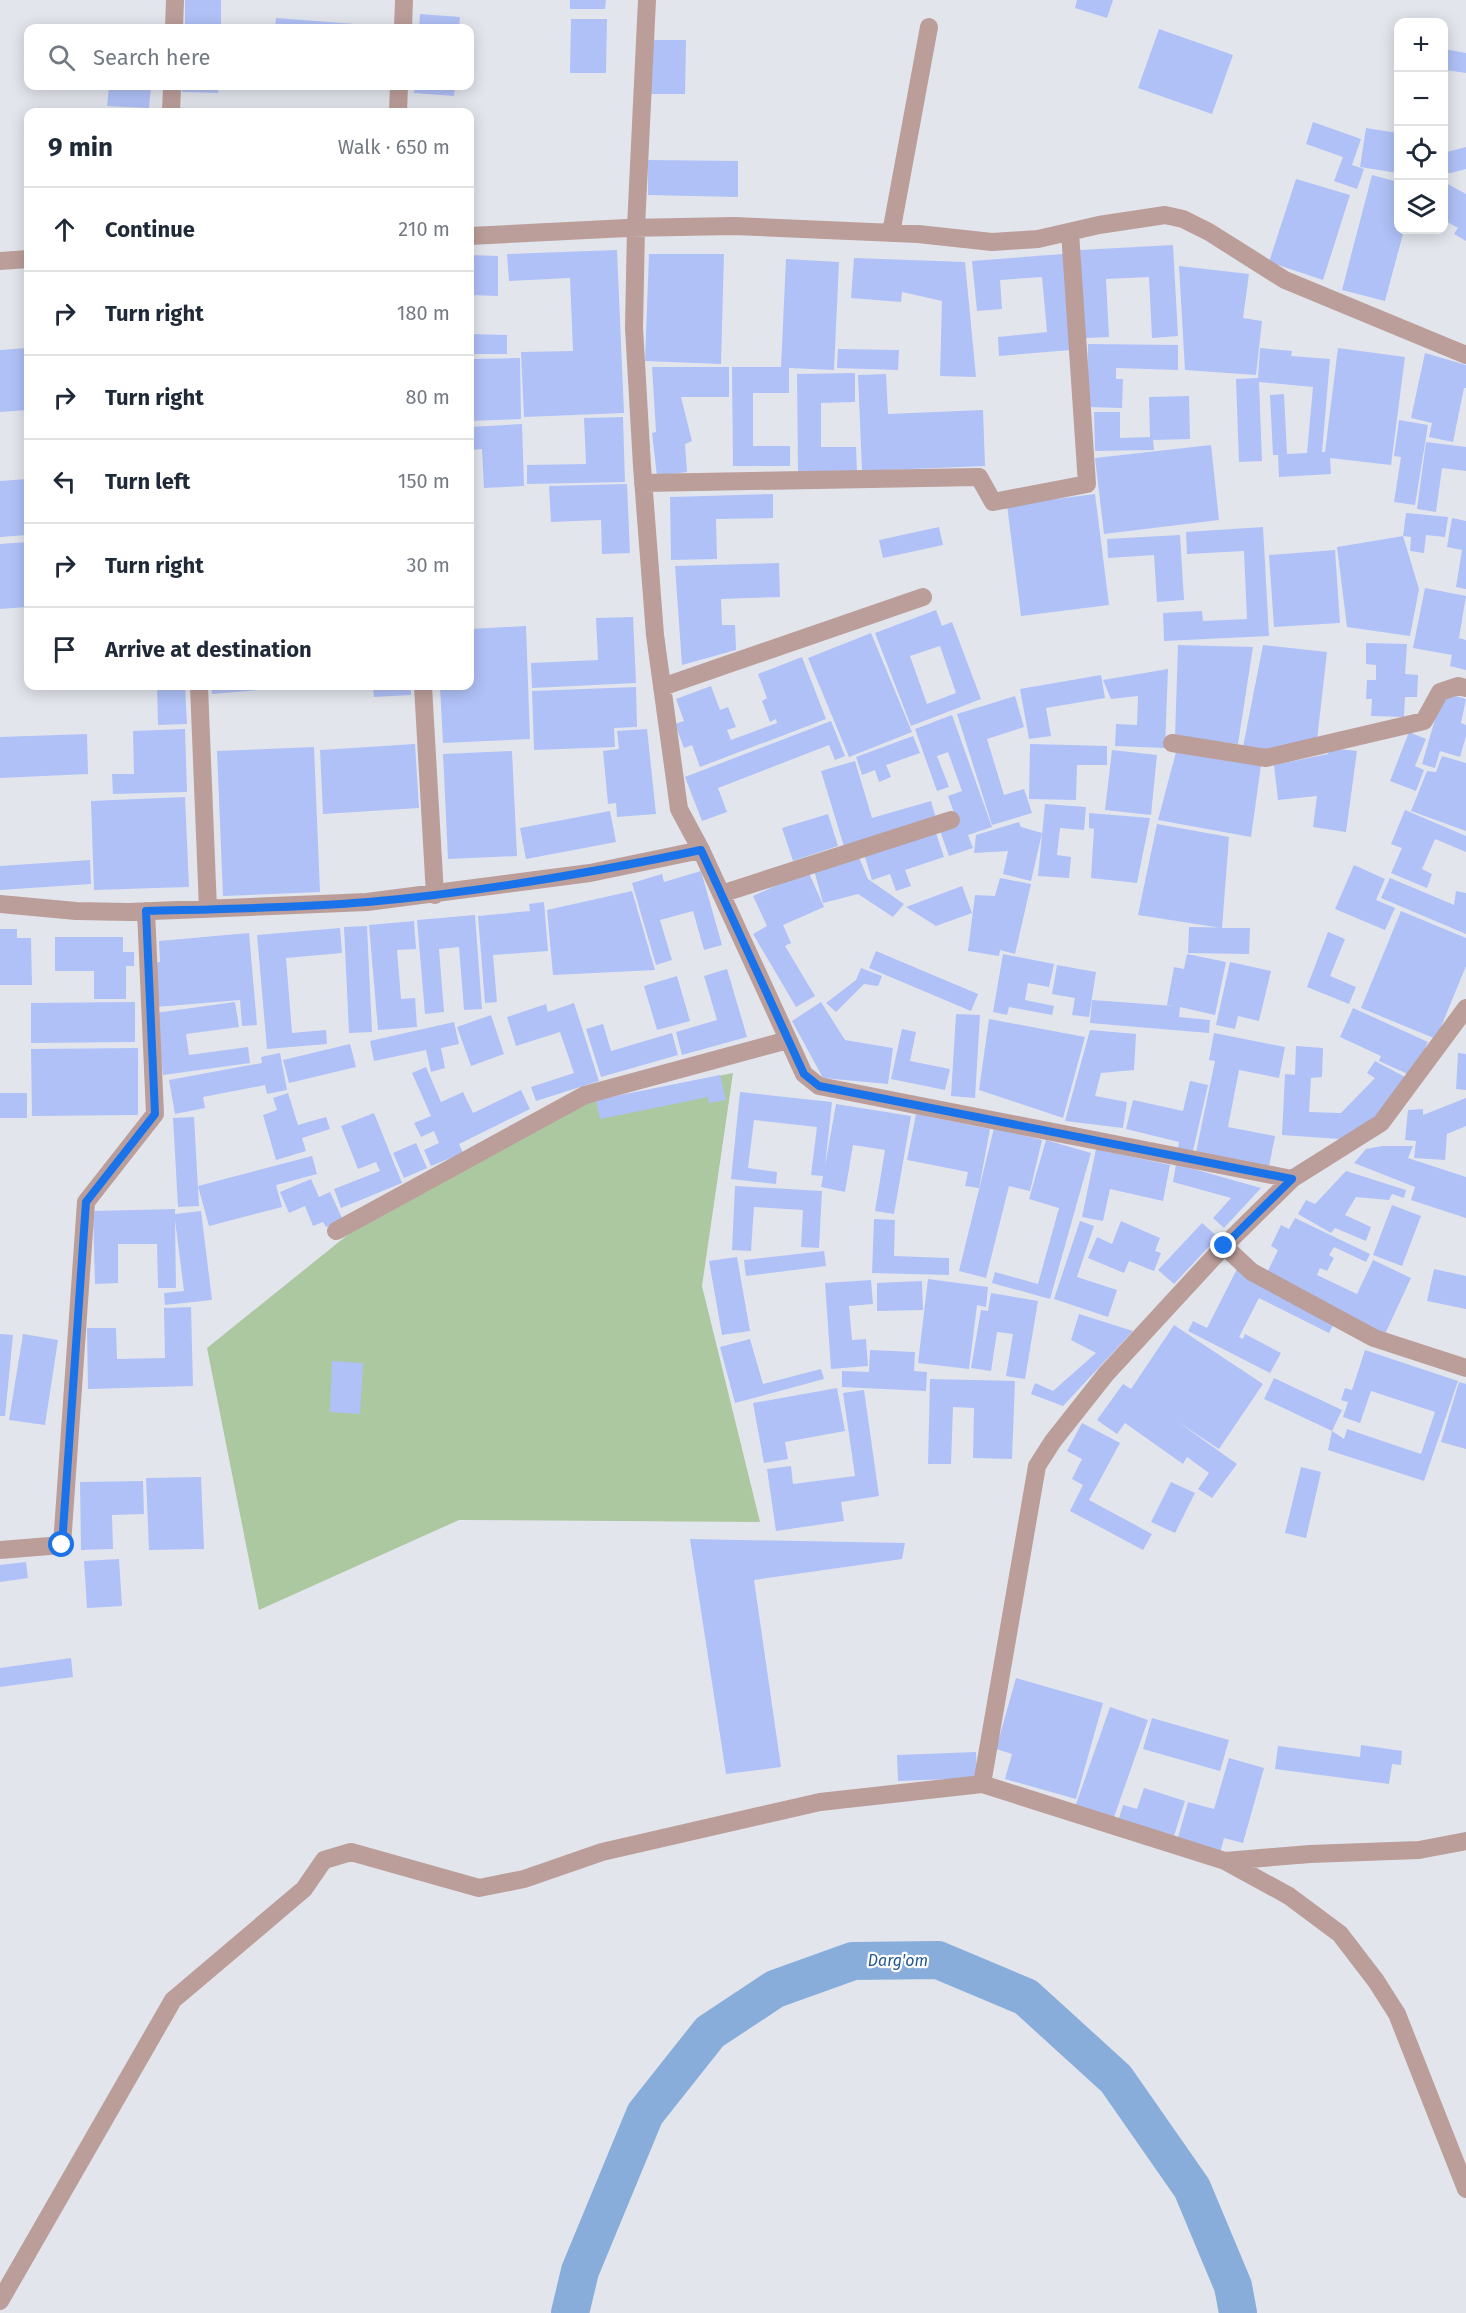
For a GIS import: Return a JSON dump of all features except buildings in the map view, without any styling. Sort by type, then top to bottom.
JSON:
[{"type":"street","points":[[174,24],[175,0]]},
{"type":"street","points":[[403,24],[404,0]]},
{"type":"street","points":[[647,0],[636,227],[634,328],[655,635],[679,809],[701,850],[804,1074],[819,1086],[1292,1179]]},
{"type":"street","points":[[891,233],[929,27]]},
{"type":"street","points":[[171,108],[172,90]]},
{"type":"street","points":[[398,108],[399,90]]},
{"type":"street","points":[[474,236],[636,227],[734,226],[891,233],[992,242],[1038,239],[1144,217],[1165,215],[1183,219],[1209,232],[1286,280],[1466,355]]},
{"type":"street","points":[[643,483],[979,477],[993,502],[1087,484],[1070,232]]},
{"type":"street","points":[[0,261],[24,259]]},
{"type":"street","points":[[662,687],[923,597]]},
{"type":"street","points":[[1172,743],[1266,758],[1424,721],[1440,692],[1458,686],[1466,688]]},
{"type":"street","points":[[199,690],[208,909]]},
{"type":"street","points":[[423,690],[435,895]]},
{"type":"street","points":[[721,894],[951,820]]},
{"type":"street","points":[[0,904],[76,911],[146,911],[367,902],[435,895],[590,873],[701,850]]},
{"type":"street","points":[[0,1550],[62,1545],[86,1202],[155,1114],[146,911]]},
{"type":"street","points":[[982,1784],[1037,1466],[1053,1441],[1106,1374],[1224,1246],[1292,1179],[1381,1123],[1466,1008]]},
{"type":"street","points":[[336,1231],[585,1095],[788,1040]]},
{"type":"street","points":[[1224,1246],[1252,1272],[1374,1338],[1466,1368]]},
{"type":"street","points":[[0,2301],[173,2000],[304,1889],[324,1860],[351,1852],[479,1888],[525,1879],[602,1852],[820,1802],[982,1784],[1225,1861],[1289,1896],[1340,1934],[1376,1981],[1397,2014],[1466,2189]]},
{"type":"street","points":[[1225,1861],[1310,1854],[1419,1850],[1466,1841]]},
{"type":"green space","points":[[733,1073],[702,1286],[760,1522],[459,1520],[259,1610],[207,1348],[355,1229],[589,1102]]},
{"type":"waterway","name":"Darg'om","points":[[570,2313],[580,2271],[645,2114],[710,2032],[775,1989],[853,1961],[938,1960],[1026,1997],[1116,2079],[1192,2188],[1233,2286],[1238,2313]]},
{"type":"route","points":[[62,1545],[86,1202],[155,1114],[146,911],[367,902],[435,895],[590,873],[701,850],[804,1074],[819,1086],[1292,1179],[1224,1246]]}]
